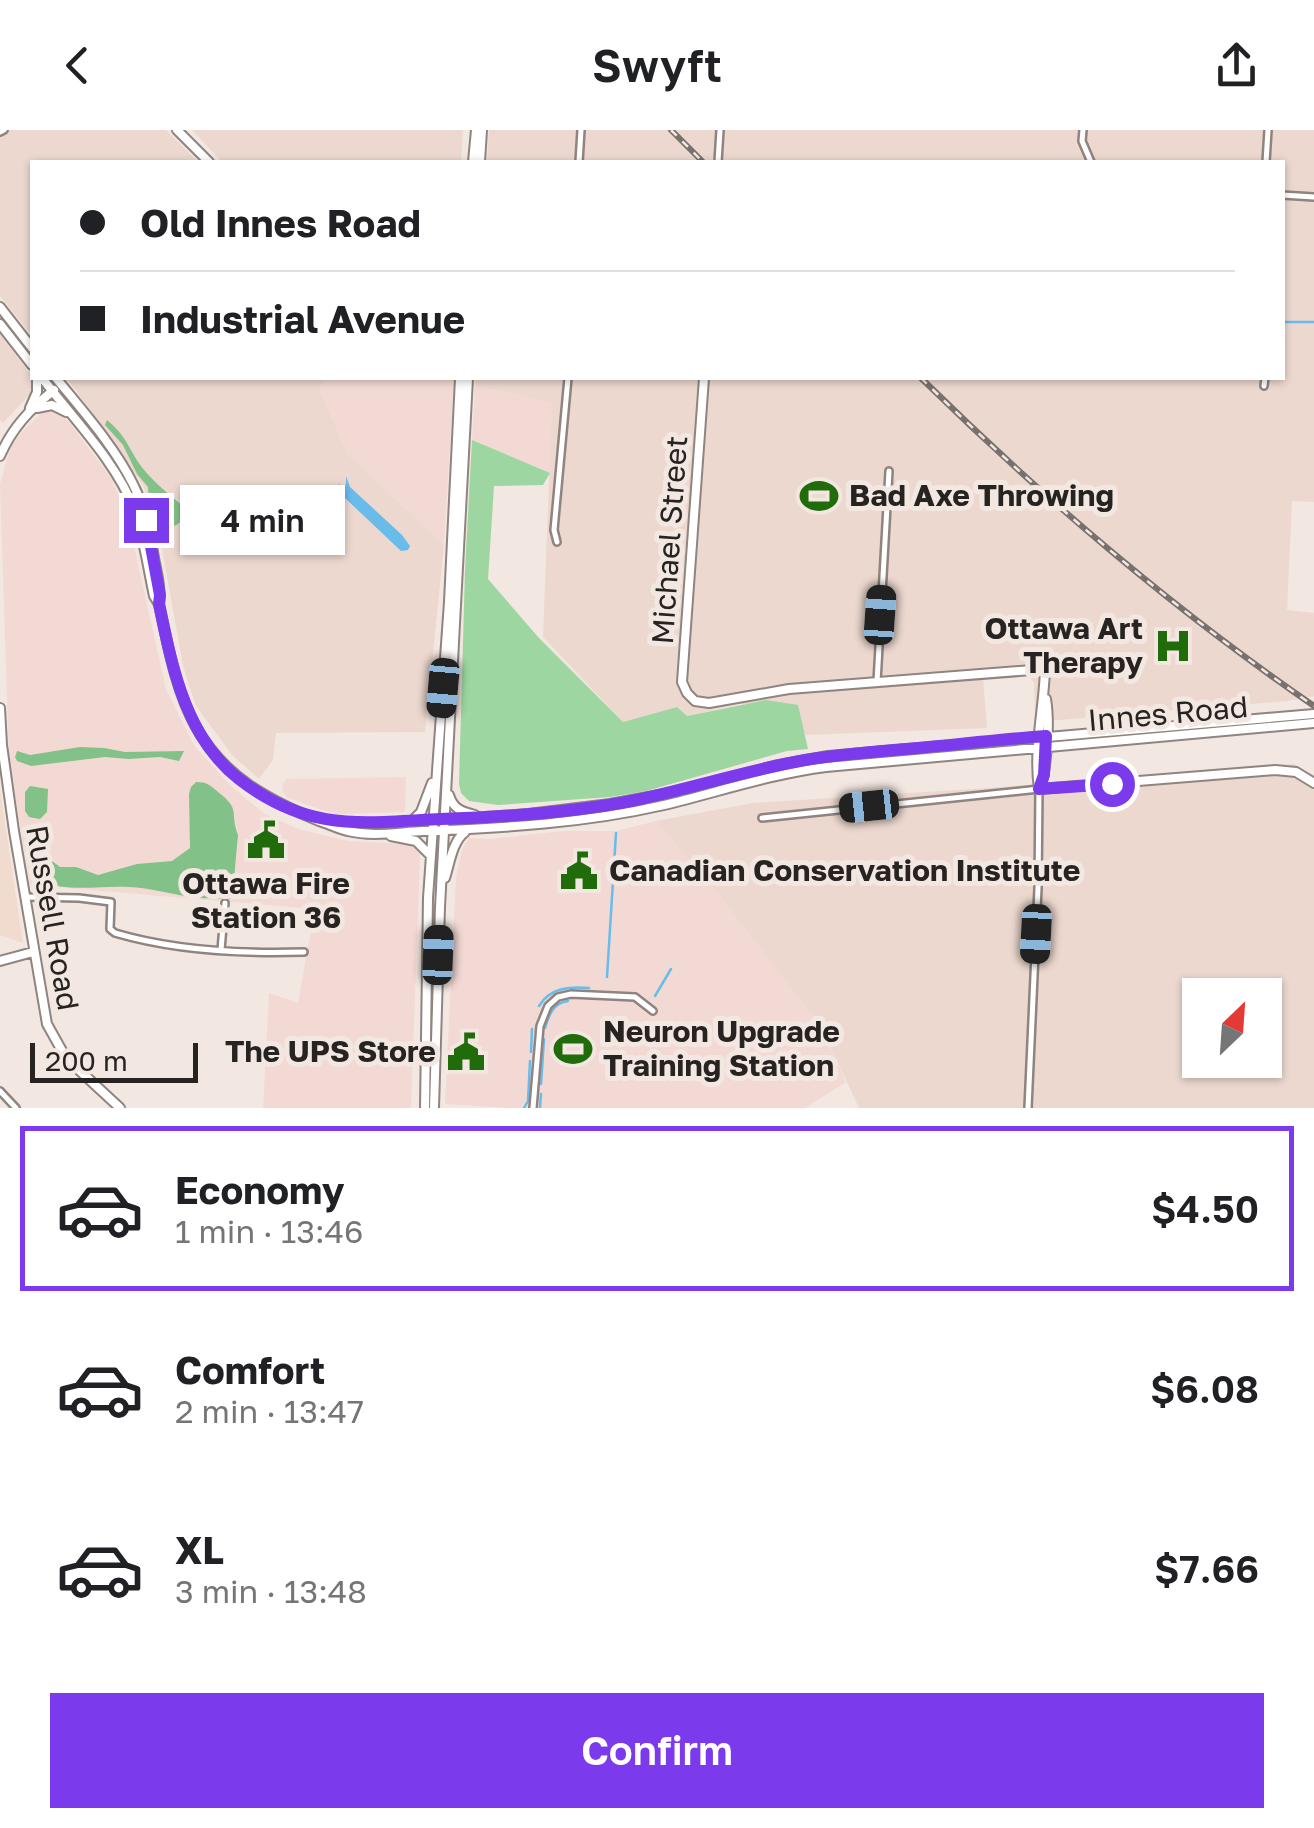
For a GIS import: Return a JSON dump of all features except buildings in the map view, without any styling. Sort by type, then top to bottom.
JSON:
[{"type":"main road","points":[[177,130],[207,160]]},
{"type":"main road","points":[[477,160],[479,130]]},
{"type":"main road","points":[[0,307],[30,345]]},
{"type":"main road","points":[[0,324],[30,362]]},
{"type":"main road","points":[[28,412],[40,380]]},
{"type":"main road","points":[[42,380],[122,484],[143,541],[159,604]]},
{"type":"main road","points":[[455,550],[460,380]]},
{"type":"main road","points":[[434,1108],[452,605],[468,380]]},
{"type":"main road","name":"Michael Street","points":[[704,380],[682,682],[687,694],[696,702],[709,703],[877,682]]},
{"type":"main road","points":[[0,456],[4,436],[59,381],[132,482],[143,506],[177,684],[196,726],[216,756],[258,792],[290,810],[342,830],[416,841],[430,856]]},
{"type":"main road","points":[[28,412],[52,405],[74,417]]},
{"type":"main road","points":[[424,1108],[430,856],[452,605]]},
{"type":"main road","points":[[877,682],[1045,669],[1039,789],[1276,770],[1296,772],[1310,780]]},
{"type":"main road","points":[[1043,736],[1048,716],[1045,689]]},
{"type":"main road","name":"Russell Road","points":[[0,708],[2,746],[47,1024],[66,1058],[120,1108]]},
{"type":"main road","name":"Innes Road","points":[[376,834],[529,826],[629,812],[818,768],[1042,748],[1074,740],[1314,714]]},
{"type":"main road","points":[[1041,769],[1074,740],[1054,726],[1048,716]]},
{"type":"main road","name":"Innes Road","points":[[316,819],[369,824],[484,818],[633,800],[828,756],[1043,736],[1074,740],[1314,723]]},
{"type":"main road","points":[[1007,750],[1030,758],[1041,769]]},
{"type":"main road","points":[[411,822],[426,802],[438,756]]},
{"type":"main road","points":[[446,780],[456,808],[484,818]]},
{"type":"main road","points":[[442,892],[456,844],[461,834],[469,830]]},
{"type":"main road","points":[[0,961],[33,952]]},
{"type":"street","points":[[578,160],[580,130]]},
{"type":"street","points":[[718,160],[720,130]]},
{"type":"street","points":[[1083,130],[1082,141],[1090,160]]},
{"type":"street","points":[[1266,160],[1268,130]]},
{"type":"street","points":[[1285,195],[1314,197]]},
{"type":"street","points":[[557,542],[554,530],[568,380]]},
{"type":"street","points":[[1264,386],[1265,380]]},
{"type":"street","points":[[877,682],[890,470]]},
{"type":"street","points":[[1045,669],[1096,665],[1119,668]]},
{"type":"street","points":[[762,818],[1039,789],[1028,1108]]},
{"type":"street","points":[[25,896],[111,902],[110,929],[162,945],[304,952]]},
{"type":"street","points":[[221,950],[225,903]]},
{"type":"street","points":[[534,1108],[540,1026],[548,1006],[558,997],[571,994],[635,998],[654,1011]]},
{"type":"street","points":[[0,1090],[16,1108]]},
{"type":"shaded area","points":[[0,130],[166,130],[196,160],[30,160],[30,334],[0,296]]},
{"type":"shaded area","points":[[192,130],[463,130],[461,160],[220,160]]},
{"type":"shaded area","points":[[489,130],[1314,130],[1314,502],[1292,501],[1287,610],[1314,613],[1314,696],[1035,722],[1034,682],[1028,676],[983,678],[987,728],[805,735],[797,705],[740,704],[687,716],[677,707],[623,722],[543,637],[552,403],[475,385],[476,380],[1285,380],[1285,160],[718,160],[713,156],[712,160],[487,160]]},
{"type":"shaded area","points":[[0,333],[30,374],[34,390],[3,423]]},
{"type":"shaded area","points":[[68,380],[323,380],[320,391],[348,455],[444,545],[425,732],[276,733],[273,760],[259,779],[232,755],[196,706],[183,666],[163,554],[143,485]]},
{"type":"shaded area","points":[[323,380],[454,380],[444,545],[348,455],[320,391]]},
{"type":"shaded area","points":[[475,385],[552,403],[550,473],[472,440]]},
{"type":"shaded area","points":[[52,409],[69,422],[111,478],[127,515],[166,689],[195,747],[233,788],[265,814],[298,829],[348,841],[408,844],[417,848],[420,855],[411,1108],[263,1108],[269,993],[298,1003],[315,909],[30,885],[9,760],[0,484],[10,449],[21,433],[41,413]]},
{"type":"shaded area","points":[[1294,764],[1314,777],[1314,1108],[859,1108],[822,1028],[656,821],[753,803]]},
{"type":"shaded area","points":[[406,777],[405,812],[328,812],[288,798],[282,786],[286,779]]},
{"type":"shaded area","points":[[0,790],[23,943],[0,935]]},
{"type":"shaded area","points":[[656,821],[822,1028],[846,1082],[805,1108],[509,1108],[445,1104],[456,878],[469,838],[617,831]]},
{"type":"green space","points":[[107,420],[139,464],[186,508],[187,514],[179,523],[165,525],[155,514],[148,487],[123,445],[105,425]]},
{"type":"green space","points":[[472,440],[550,473],[543,485],[494,486],[488,579],[539,638],[623,722],[677,707],[687,716],[766,700],[798,705],[808,749],[787,751],[646,791],[610,797],[498,805],[469,801],[459,784]]},
{"type":"green space","points":[[80,747],[125,752],[184,751],[179,761],[105,757],[31,766],[15,757],[17,751],[30,755]]},
{"type":"green space","points":[[196,782],[210,786],[233,808],[238,835],[230,899],[196,898],[129,887],[62,887],[43,881],[33,871],[27,847],[32,826],[45,835],[48,858],[60,867],[76,867],[98,875],[137,864],[172,861],[190,848],[189,794]]},
{"type":"green space","points":[[30,786],[48,789],[47,812],[40,819],[29,817],[25,811],[25,792]]},
{"type":"water","points":[[346,476],[350,487],[402,535],[410,546],[408,550],[401,551],[345,498],[337,487],[346,484]]},
{"type":"waterway","points":[[1285,322],[1314,322]]},
{"type":"waterway","points":[[607,977],[616,833]]},
{"type":"waterway","points":[[655,996],[671,969]]},
{"type":"waterway","points":[[539,1006],[561,989],[589,988]]},
{"type":"waterway","points":[[545,1028],[555,1007],[568,1001]]},
{"type":"waterway","points":[[531,1052],[532,1029]]},
{"type":"waterway","points":[[541,1084],[544,1039]]},
{"type":"waterway","points":[[524,1108],[528,1101],[530,1061]]},
{"type":"waterway","points":[[540,1108],[541,1094]]},
{"type":"railway","points":[[671,130],[701,160]]},
{"type":"railway","points":[[923,380],[1110,550],[1210,631],[1314,706]]},
{"type":"place","name":"Bad Axe Throwing","points":[[819,496]]},
{"type":"place","name":"Ottawa Art Therapy","points":[[1173,646]]},
{"type":"place","name":"Ottawa Fire Station 36","points":[[266,840]]},
{"type":"place","name":"Canadian Conservation Institute","points":[[579,871]]},
{"type":"place","name":"Neuron Upgrade Training Station","points":[[573,1049]]},
{"type":"place","name":"The UPS Store","points":[[466,1052]]},
{"type":"route","points":[[146,520],[177,684],[196,726],[216,756],[239,779],[290,810],[316,819],[386,824],[528,814],[633,800],[828,756],[1046,736],[1044,775],[1039,789],[1112,784]]}]
